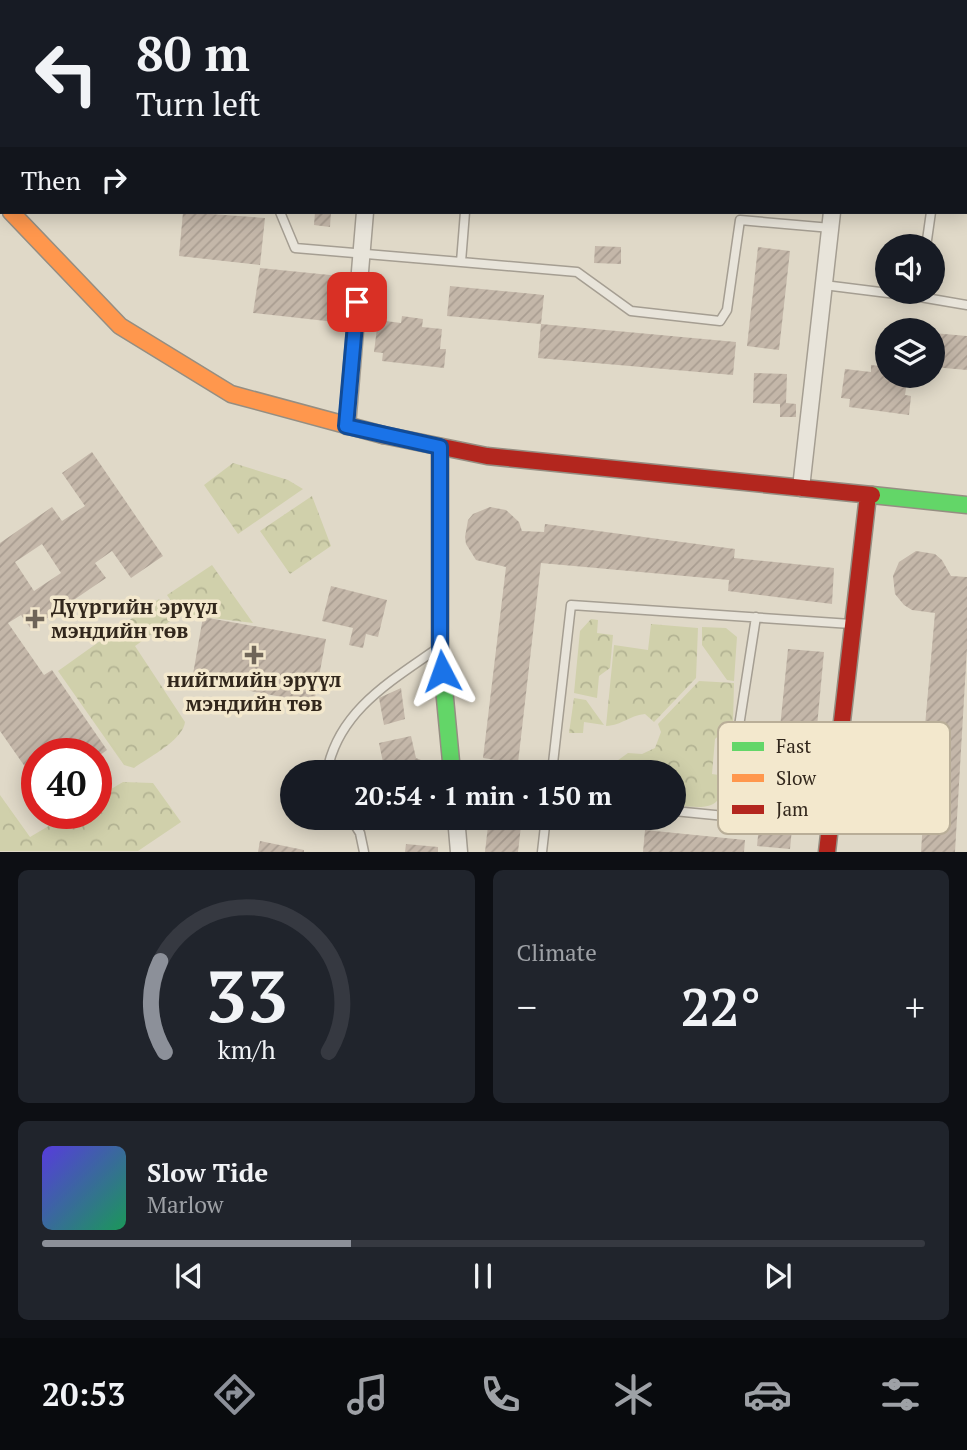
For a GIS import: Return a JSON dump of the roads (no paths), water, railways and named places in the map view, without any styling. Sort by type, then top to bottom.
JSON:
[{"type":"main road","points":[[13,214],[120,326],[231,394],[346,426],[487,456],[967,505]]},
{"type":"main road","points":[[440,447],[440,646],[451,760]]},
{"type":"main road","points":[[842,722],[868,495]]},
{"type":"main road","points":[[827,852],[829,834]]},
{"type":"street","points":[[346,426],[365,214]]},
{"type":"street","points":[[801,488],[831,220]]},
{"type":"street","points":[[457,830],[459,852]]},
{"type":"lane","points":[[281,214],[295,248],[576,272],[631,311],[720,321],[727,310],[740,220],[831,220]]},
{"type":"lane","points":[[461,262],[465,214]]},
{"type":"lane","points":[[928,234],[931,214]]},
{"type":"lane","points":[[824,285],[875,290]]},
{"type":"lane","points":[[945,300],[967,305]]},
{"type":"lane","points":[[553,760],[571,605],[853,624]]},
{"type":"lane","points":[[740,722],[756,617]]},
{"type":"lane","points":[[330,760],[345,724],[368,698],[440,646]]},
{"type":"lane","points":[[686,812],[718,815]]},
{"type":"lane","points":[[358,830],[364,852]]},
{"type":"lane","points":[[542,852],[545,830]]},
{"type":"place","name":"Дүүргийн эрүүл мэндийн төв","points":[[35,619]]},
{"type":"place","name":"нийгмийн эрүүл мэндийн төв","points":[[254,655]]}]
